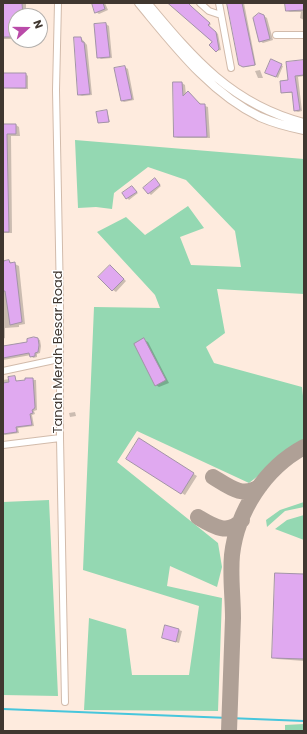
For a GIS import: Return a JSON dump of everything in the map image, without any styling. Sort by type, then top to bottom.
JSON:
[{"type":"street","name":"Tanah Merah Besar Road","points":[[58,3],[56,90],[65,702]]},
{"type":"street","points":[[139,3],[180,52],[217,87],[260,116],[304,130]]},
{"type":"street","points":[[147,3],[184,47],[207,70],[241,97],[264,110],[304,123]]},
{"type":"street","points":[[200,3],[209,11],[221,15]]},
{"type":"street","points":[[219,3],[231,68]]},
{"type":"street","points":[[276,35],[304,35]]},
{"type":"street","points":[[3,371],[59,359]]},
{"type":"street","points":[[3,445],[60,438]]},
{"type":"green space","points":[[75,140],[304,159],[304,294],[217,289],[225,333],[206,347],[214,363],[302,387],[304,405],[304,440],[249,483],[137,431],[117,462],[218,543],[222,567],[217,587],[170,566],[167,586],[222,598],[218,711],[84,710],[89,618],[126,629],[132,675],[189,675],[199,606],[83,570],[94,307],[160,308],[155,295],[97,232],[126,217],[145,235],[188,206],[204,228],[180,237],[191,265],[241,267],[235,231],[186,180],[148,167],[114,193],[112,209],[96,207],[78,208]]},
{"type":"green space","points":[[49,500],[58,696],[3,695],[3,502]]},
{"type":"green space","points":[[304,502],[304,507],[285,511],[267,527],[266,520],[280,510]]},
{"type":"green space","points":[[304,515],[304,540],[275,529],[287,520]]},
{"type":"green space","points":[[304,724],[304,731],[285,731],[285,725]]},
{"type":"building","points":[[3,3],[22,3],[22,8],[8,8],[8,37],[3,37]]},
{"type":"building","points":[[92,3],[103,3],[105,9],[95,13]]},
{"type":"building","points":[[168,3],[188,3],[210,23],[208,25],[216,32],[219,49],[216,52],[209,45],[212,42]]},
{"type":"building","points":[[227,3],[242,3],[255,65],[243,67],[239,65]]},
{"type":"building","points":[[285,3],[304,3],[304,10],[286,11]]},
{"type":"building","points":[[259,13],[264,15],[270,39],[259,42],[253,18]]},
{"type":"building","points":[[106,23],[110,57],[97,58],[94,24]]},
{"type":"building","points":[[74,37],[81,37],[82,42],[84,42],[90,94],[78,95]]},
{"type":"building","points":[[271,59],[282,64],[276,77],[265,73]]},
{"type":"building","points":[[304,60],[304,75],[295,76],[300,110],[294,111],[292,92],[281,93],[280,81],[288,80],[286,62]]},
{"type":"building","points":[[125,66],[132,99],[121,101],[114,68]]},
{"type":"building","points":[[3,73],[26,73],[26,88],[3,88]]},
{"type":"building","points":[[173,82],[182,82],[183,96],[188,91],[200,104],[205,104],[207,137],[174,137]]},
{"type":"building","points":[[107,110],[109,122],[98,123],[96,112]]},
{"type":"building","points":[[3,124],[16,124],[16,134],[7,134],[9,232],[3,232]]},
{"type":"building","points":[[155,178],[160,185],[148,194],[143,188]]},
{"type":"building","points":[[132,186],[137,192],[126,199],[122,193]]},
{"type":"building","points":[[9,260],[10,263],[15,262],[22,322],[10,325],[5,291],[3,291],[3,263],[4,261]]},
{"type":"building","points":[[110,265],[124,279],[112,291],[98,277]]},
{"type":"building","points":[[34,337],[38,338],[39,345],[38,352],[35,353],[35,356],[30,357],[29,353],[3,358],[3,346],[27,342],[27,339]]},
{"type":"building","points":[[144,338],[166,380],[155,386],[134,344]]},
{"type":"building","points":[[15,376],[16,381],[25,380],[25,378],[33,378],[35,407],[32,410],[33,413],[30,414],[32,425],[16,427],[17,432],[3,434],[3,383],[9,382],[8,377]]},
{"type":"building","points":[[139,438],[194,473],[181,494],[126,459]]},
{"type":"building","points":[[275,573],[304,574],[304,659],[272,658]]},
{"type":"building","points":[[165,625],[179,629],[176,642],[162,638]]},
{"type":"waterway","points":[[3,709],[304,721]]},
{"type":"taxiway","points":[[229,731],[233,618],[231,563],[235,539],[240,523],[255,492],[277,467],[304,447]]},
{"type":"taxiway","points":[[213,477],[236,490],[248,491],[254,490],[260,486]]},
{"type":"taxiway","points":[[198,517],[209,524],[220,528],[231,528],[242,520]]}]
